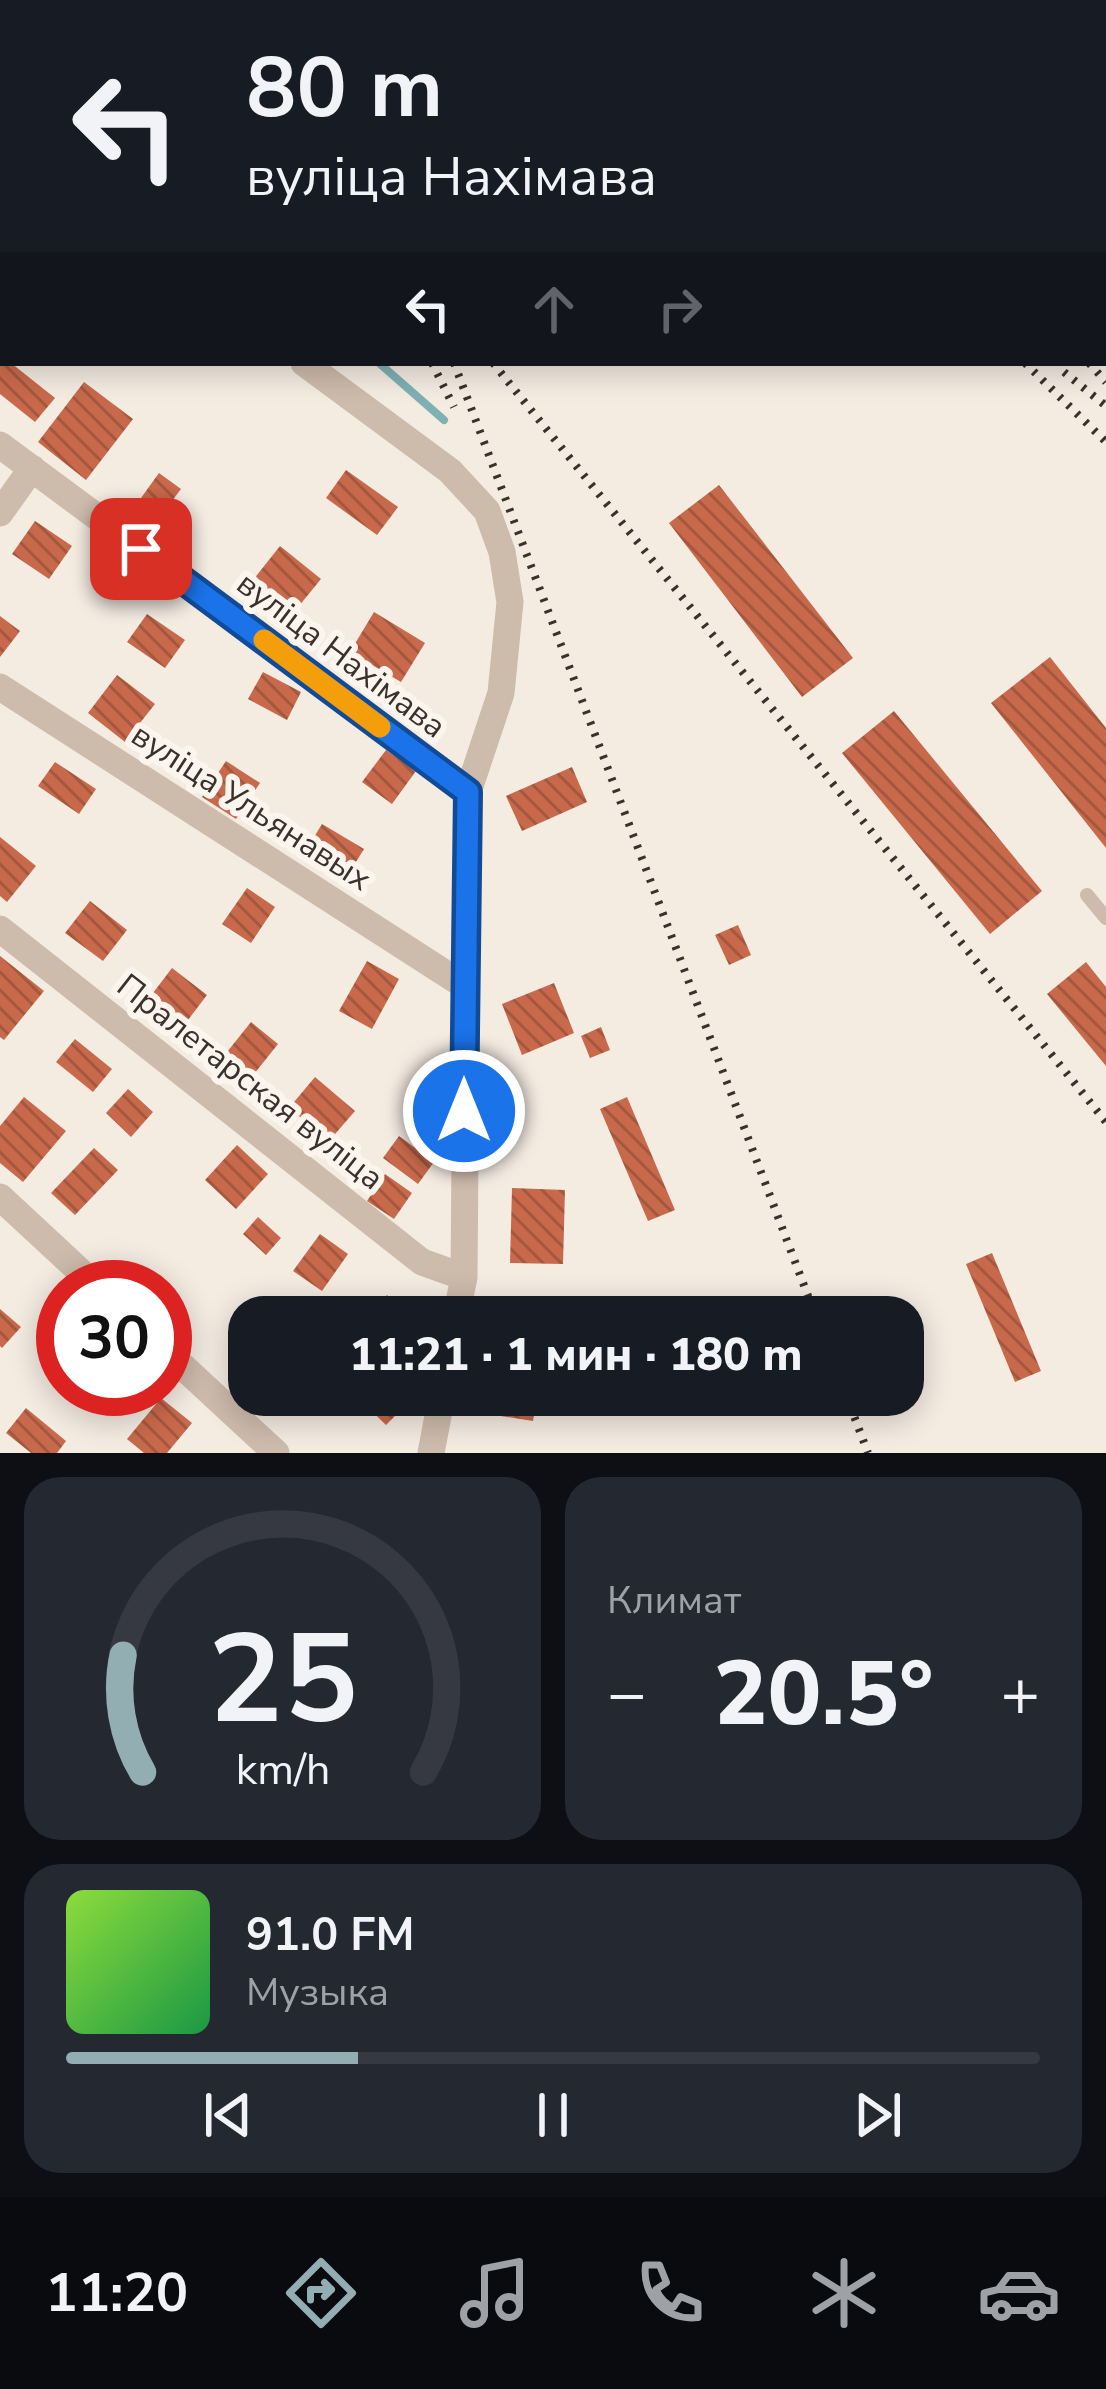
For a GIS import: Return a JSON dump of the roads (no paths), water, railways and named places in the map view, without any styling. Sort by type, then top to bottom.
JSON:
[{"type":"street","points":[[308,366],[450,471],[487,512],[502,552],[511,602],[501,693],[468,792],[460,1296]]},
{"type":"street","name":"вуліца Нахімава","points":[[0,445],[468,792]]},
{"type":"street","points":[[0,513],[32,468]]},
{"type":"street","name":"вуліца Ульянавых","points":[[0,687],[465,986]]},
{"type":"street","name":"Пралетарская вуліца","points":[[0,928],[422,1262],[464,1277]]},
{"type":"street","points":[[0,1197],[68,1260]]},
{"type":"street","points":[[192,1375],[276,1453]]},
{"type":"street","points":[[431,1453],[438,1416]]},
{"type":"lane","points":[[1087,895],[1106,918]]},
{"type":"waterway","points":[[382,366],[444,420]]},
{"type":"railway","points":[[434,366],[454,407]]},
{"type":"railway","points":[[455,366],[808,1296]]},
{"type":"railway","points":[[495,366],[1106,1122]]},
{"type":"railway","points":[[1028,366],[1106,442]]},
{"type":"railway","points":[[1092,366],[1106,382]]},
{"type":"railway","points":[[1064,372],[1106,406]]},
{"type":"railway","points":[[854,1416],[868,1453]]}]
